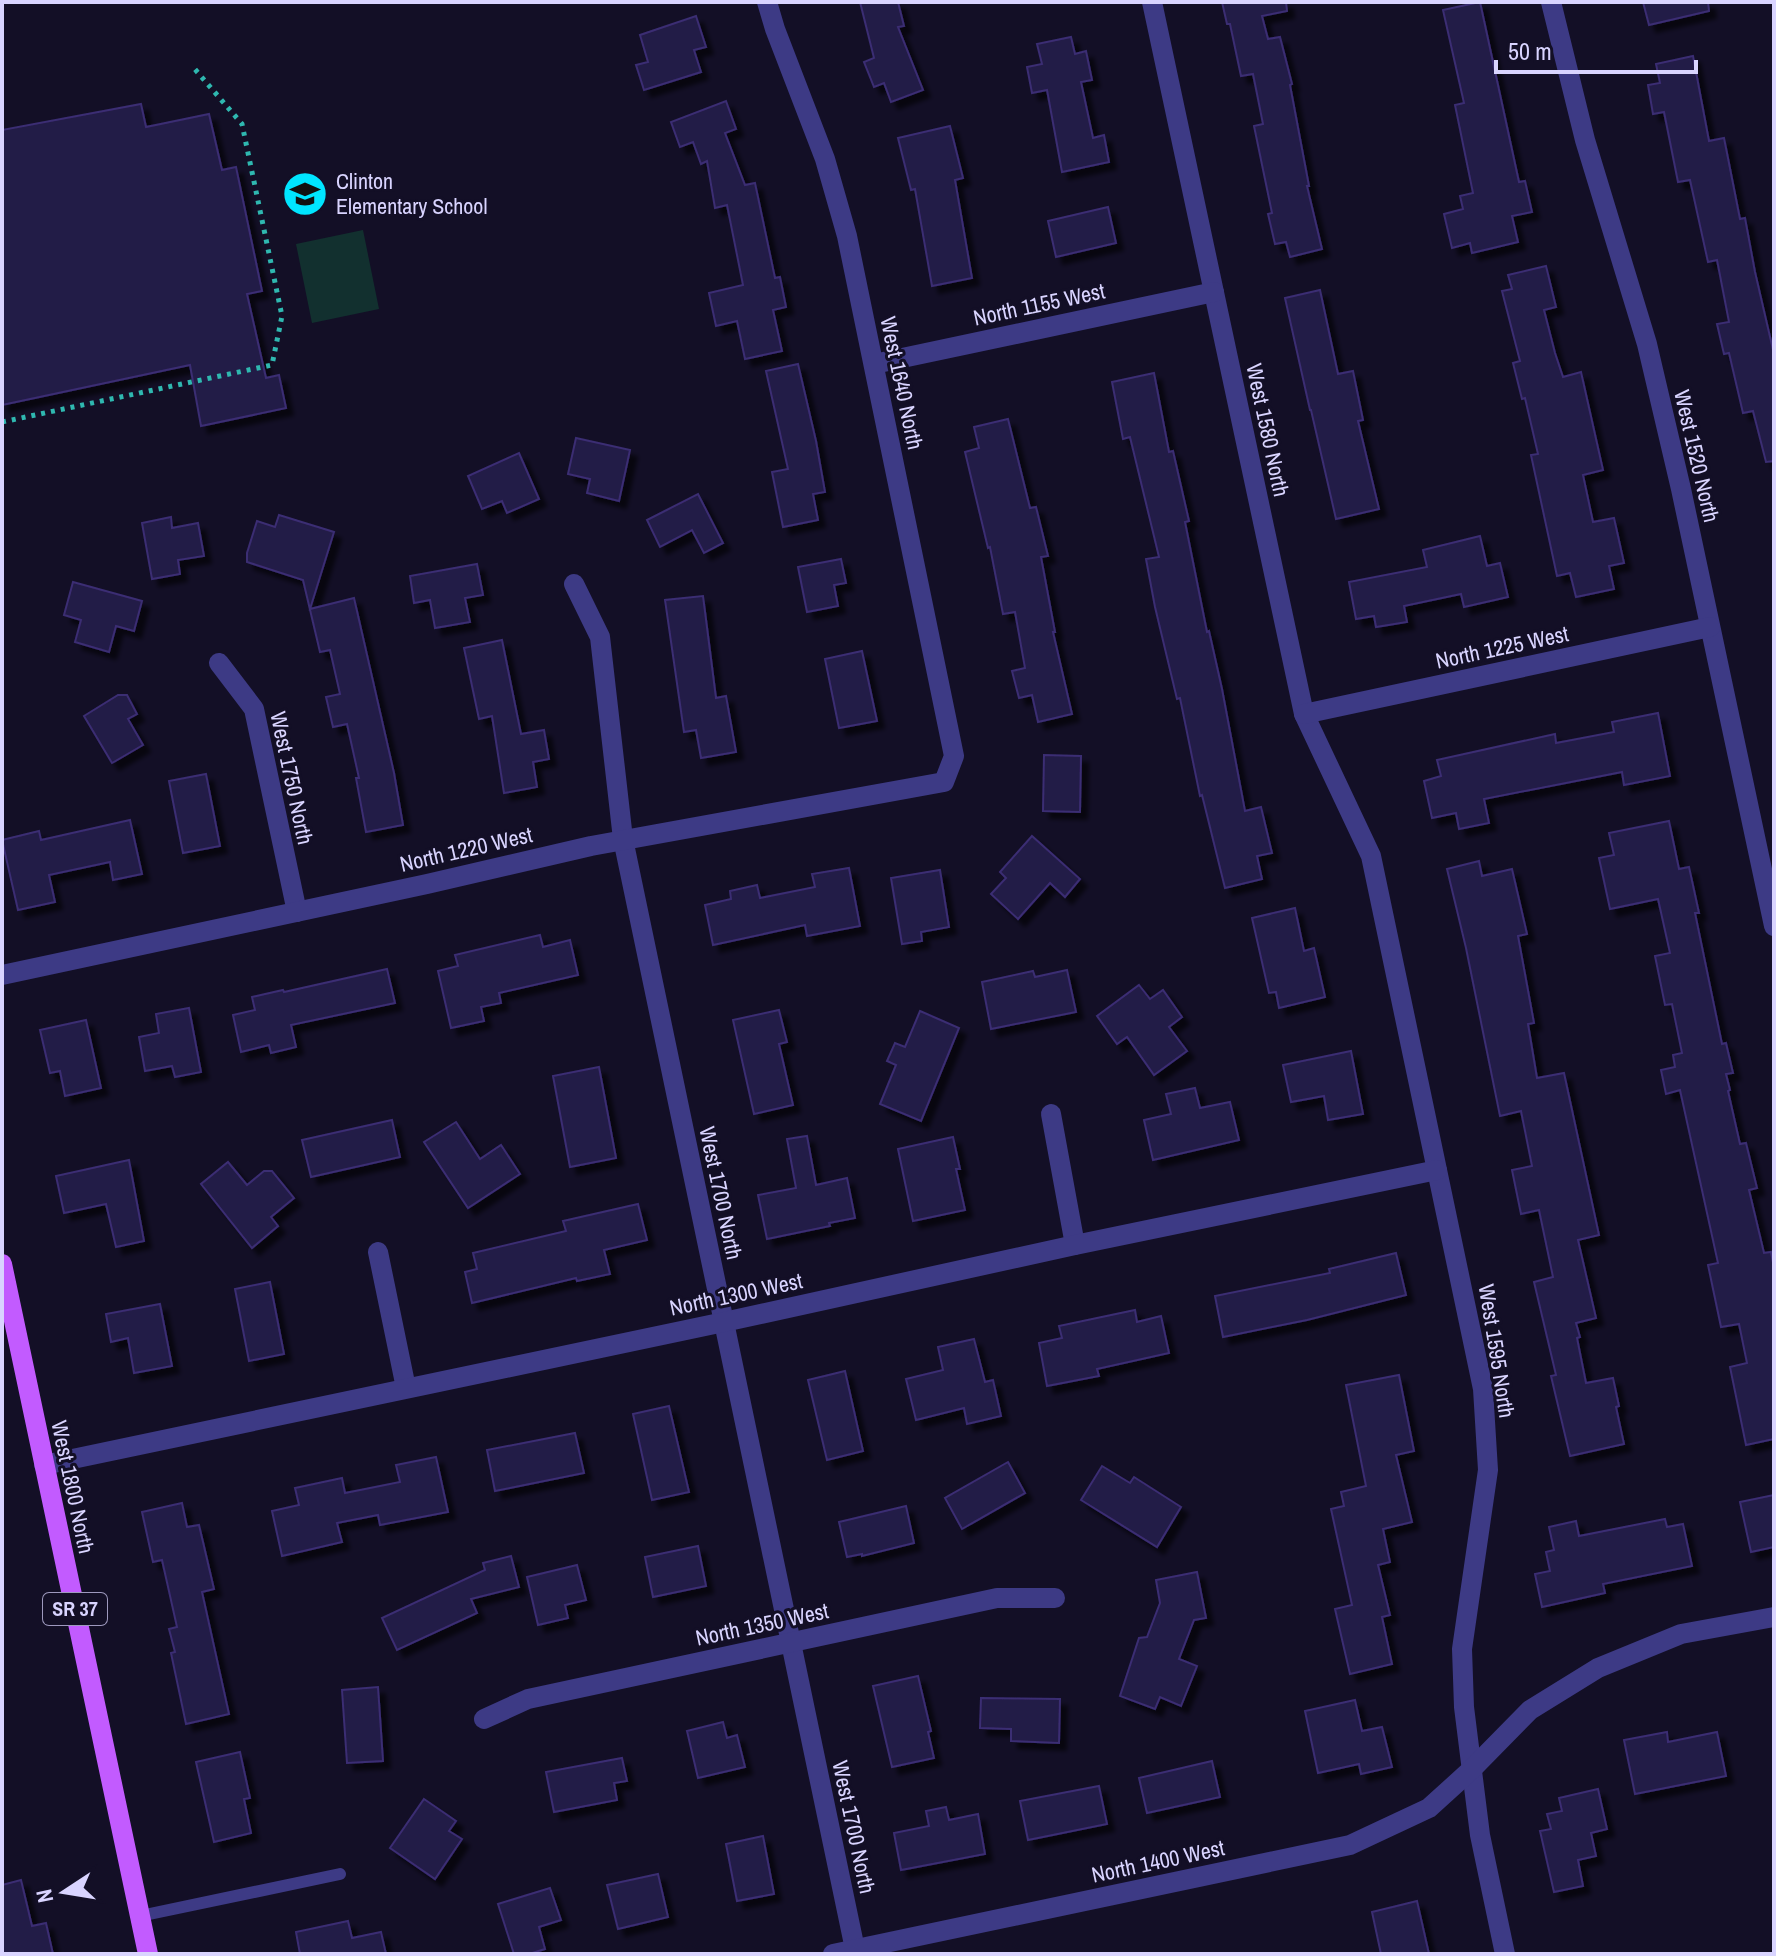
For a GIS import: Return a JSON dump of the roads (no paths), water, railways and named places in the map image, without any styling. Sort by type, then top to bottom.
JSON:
[{"type":"main road","name":"West 1800 North","points":[[2,1264],[148,1954]]},
{"type":"street","name":"West 1640 North","points":[[767,2],[825,159],[847,236],[954,756],[944,782]]},
{"type":"street","name":"West 1580 North","points":[[1152,2],[1304,714],[1371,856]]},
{"type":"street","name":"West 1520 North","points":[[1551,2],[1585,140],[1647,344],[1710,627],[1767,857],[1774,926]]},
{"type":"street","name":"North 1155 West","points":[[874,364],[1214,292]]},
{"type":"street","name":"West 1700 North","points":[[574,584],[600,637],[623,839],[855,1952]]},
{"type":"street","name":"North 1225 West","points":[[1304,714],[1710,627]]},
{"type":"street","name":"West 1750 North","points":[[219,663],[254,709],[297,912]]},
{"type":"street","name":"North 1220 West","points":[[2,975],[623,839],[944,782]]},
{"type":"street","name":"West 1595 North","points":[[1371,856],[1483,1389],[1488,1470],[1462,1649],[1464,1707],[1480,1835],[1505,1954]]},
{"type":"street","points":[[1051,1114],[1075,1245]]},
{"type":"street","name":"North 1300 West","points":[[44,1465],[1437,1170]]},
{"type":"street","points":[[378,1252],[406,1388]]},
{"type":"street","name":"North 1350 West","points":[[484,1719],[528,1699],[997,1598],[1055,1598]]},
{"type":"street","name":"North 1400 West","points":[[833,1954],[855,1952],[1350,1845],[1429,1808],[1530,1710],[1598,1668],[1681,1634],[1774,1617]]},
{"type":"lane","points":[[140,1916],[340,1874]]},
{"type":"place","name":"Clinton Elementary School","points":[[305,194]]}]
